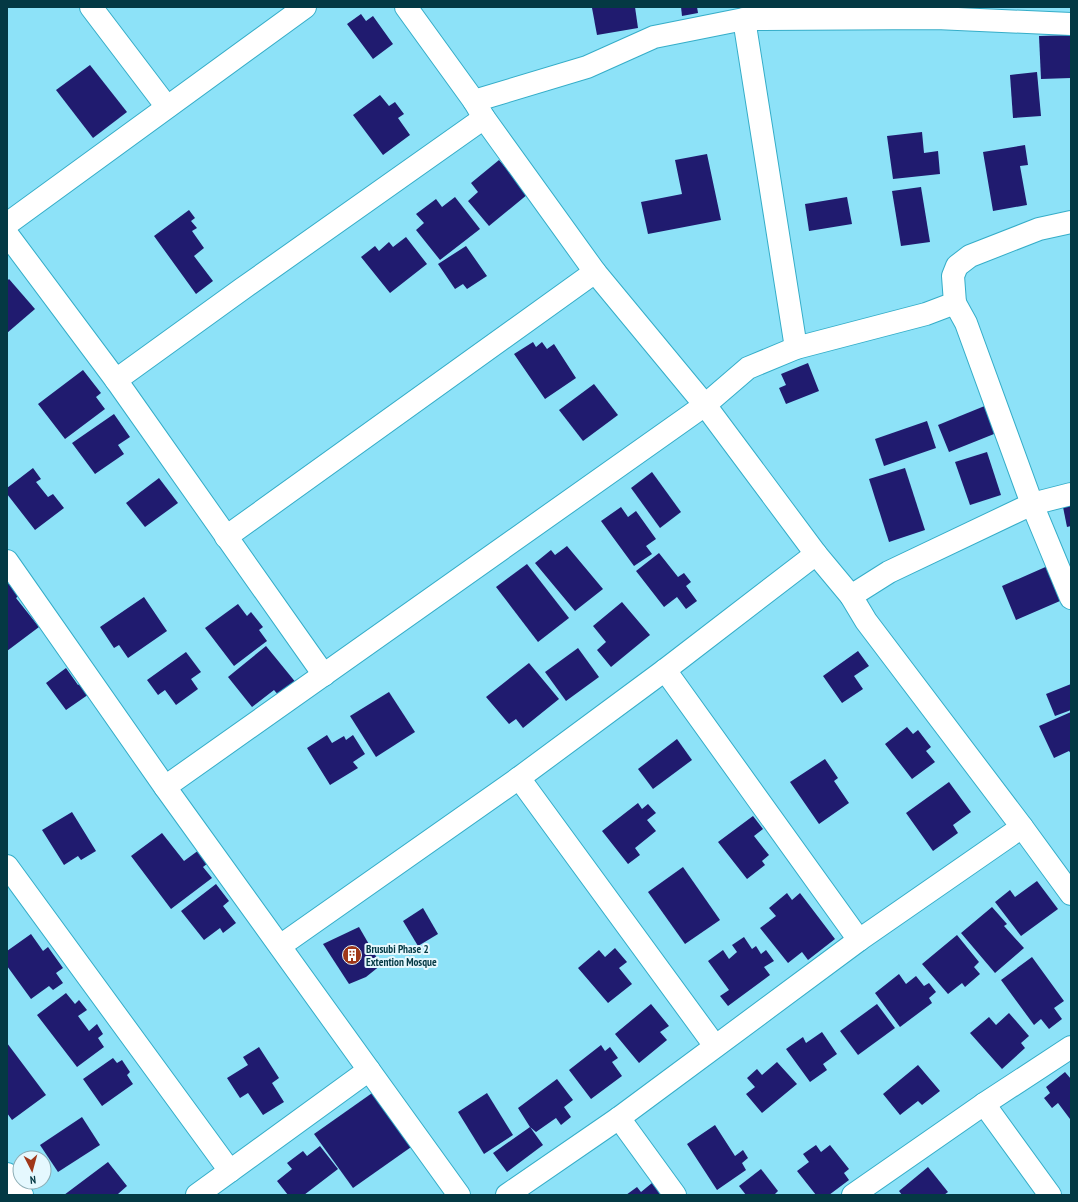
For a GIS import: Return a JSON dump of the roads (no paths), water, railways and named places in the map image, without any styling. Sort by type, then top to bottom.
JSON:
[{"type":"street","points":[[91,7],[167,107]]},
{"type":"street","points":[[7,224],[304,7]]},
{"type":"street","points":[[406,7],[595,272],[705,405],[816,554],[851,596],[866,621],[1069,888]]},
{"type":"street","points":[[116,380],[479,109],[588,67],[654,37],[744,20],[937,13],[1071,24]]},
{"type":"street","points":[[744,20],[796,348]]},
{"type":"street","points":[[1071,222],[1039,229],[970,256],[957,266],[953,276],[955,303],[966,323],[1032,504],[1071,598]]},
{"type":"street","points":[[7,234],[116,380],[324,675]]},
{"type":"street","points":[[226,537],[595,272]]},
{"type":"street","points":[[165,787],[705,405],[748,368],[796,348],[926,314],[955,303]]},
{"type":"street","points":[[851,596],[889,572],[1032,504],[1071,494]]},
{"type":"street","points":[[280,946],[519,778],[665,670],[816,554]]},
{"type":"street","points":[[7,562],[165,787],[459,1195]]},
{"type":"street","points":[[665,670],[859,940]]},
{"type":"street","points":[[519,778],[715,1046]]},
{"type":"street","points":[[507,1195],[619,1118],[859,940],[1022,827]]},
{"type":"street","points":[[7,866],[230,1171]]},
{"type":"street","points":[[853,1195],[984,1104],[1071,1047]]},
{"type":"street","points":[[196,1195],[369,1070]]},
{"type":"street","points":[[984,1104],[1050,1195]]},
{"type":"street","points":[[619,1118],[675,1195]]},
{"type":"street","points":[[7,1174],[22,1195]]},
{"type":"place","name":"Brusubi Phase 2 Extention Mosque","points":[[352,955]]}]
